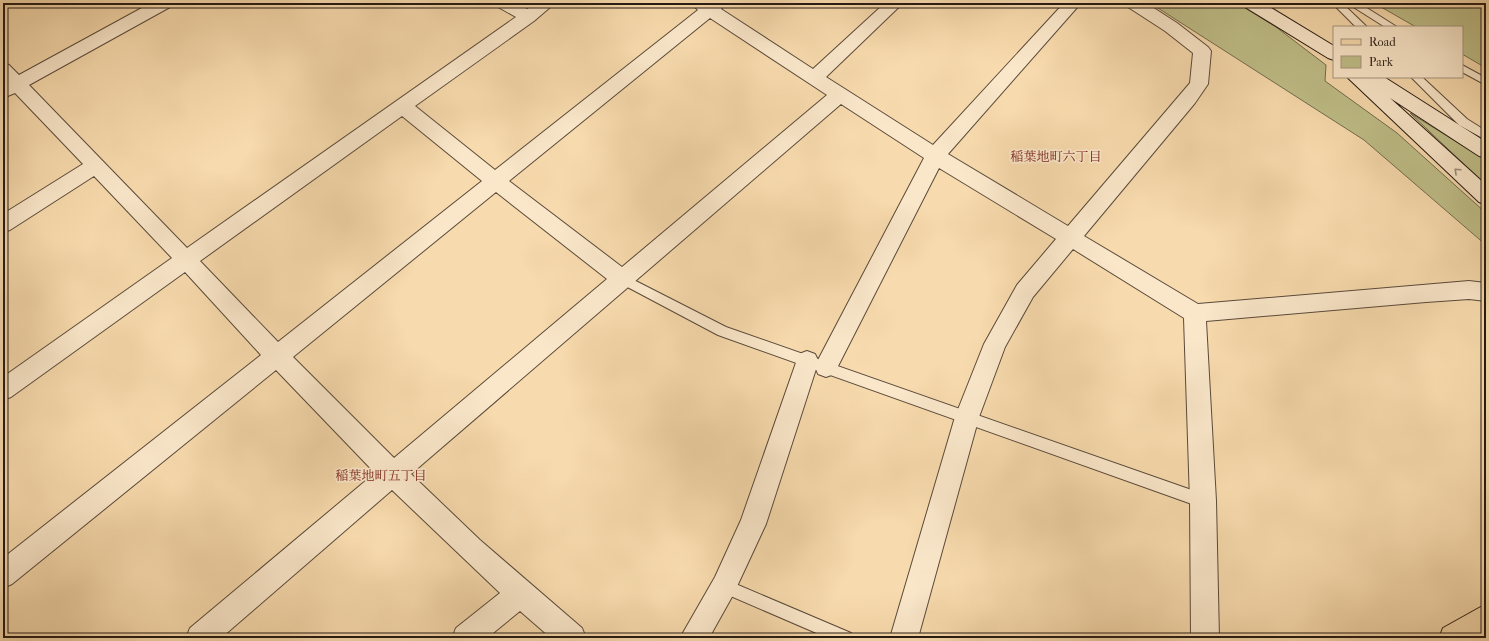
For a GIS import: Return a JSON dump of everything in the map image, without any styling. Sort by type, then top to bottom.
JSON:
[{"type":"main road","points":[[1453,638],[1486,617]]},
{"type":"street","points":[[164,3],[8,82],[95,166],[276,356],[392,473],[519,594],[572,638]]},
{"type":"street","points":[[504,3],[528,17]]},
{"type":"street","points":[[3,390],[547,3]]},
{"type":"street","points":[[814,77],[895,3]]},
{"type":"street","points":[[694,638],[724,586],[753,524],[817,364],[935,156],[1073,3]]},
{"type":"street","points":[[904,638],[967,417],[995,344],[1025,291],[1189,98],[1199,84],[1202,51],[1134,3]]},
{"type":"street","points":[[1251,3],[1333,53]]},
{"type":"street","points":[[3,575],[495,181],[709,5],[814,77],[935,156],[1195,313],[1426,293],[1469,290],[1486,292]]},
{"type":"street","points":[[1282,22],[1333,59]]},
{"type":"street","points":[[1357,78],[1486,197]]},
{"type":"street","points":[[1373,78],[1485,145]]},
{"type":"street","points":[[200,638],[392,473],[840,94]]},
{"type":"street","points":[[402,106],[495,181],[622,279]]},
{"type":"street","points":[[3,224],[95,166]]},
{"type":"street","points":[[1195,313],[1203,501],[1205,638]]},
{"type":"street","points":[[466,638],[519,594]]},
{"type":"lane","points":[[1337,3],[1361,26]]},
{"type":"lane","points":[[1352,3],[1390,26]]},
{"type":"lane","points":[[1463,69],[1486,82]]},
{"type":"lane","points":[[1417,78],[1485,145]]},
{"type":"lane","points":[[622,279],[722,331],[1203,501]]},
{"type":"lane","points":[[724,586],[846,638]]},
{"type":"green space","points":[[1150,3],[1237,3],[1276,27],[1326,65],[1325,81],[1397,133],[1486,213],[1486,245],[1364,140]]},
{"type":"green space","points":[[1374,3],[1486,3],[1486,68],[1463,55],[1463,26],[1414,26]]},
{"type":"green space","points":[[1410,113],[1486,160],[1486,185]]},
{"type":"district","name":"稲葉地町六丁目","points":[[1056,156]]},
{"type":"district","name":"稲葉地町五丁目","points":[[381,475]]}]
